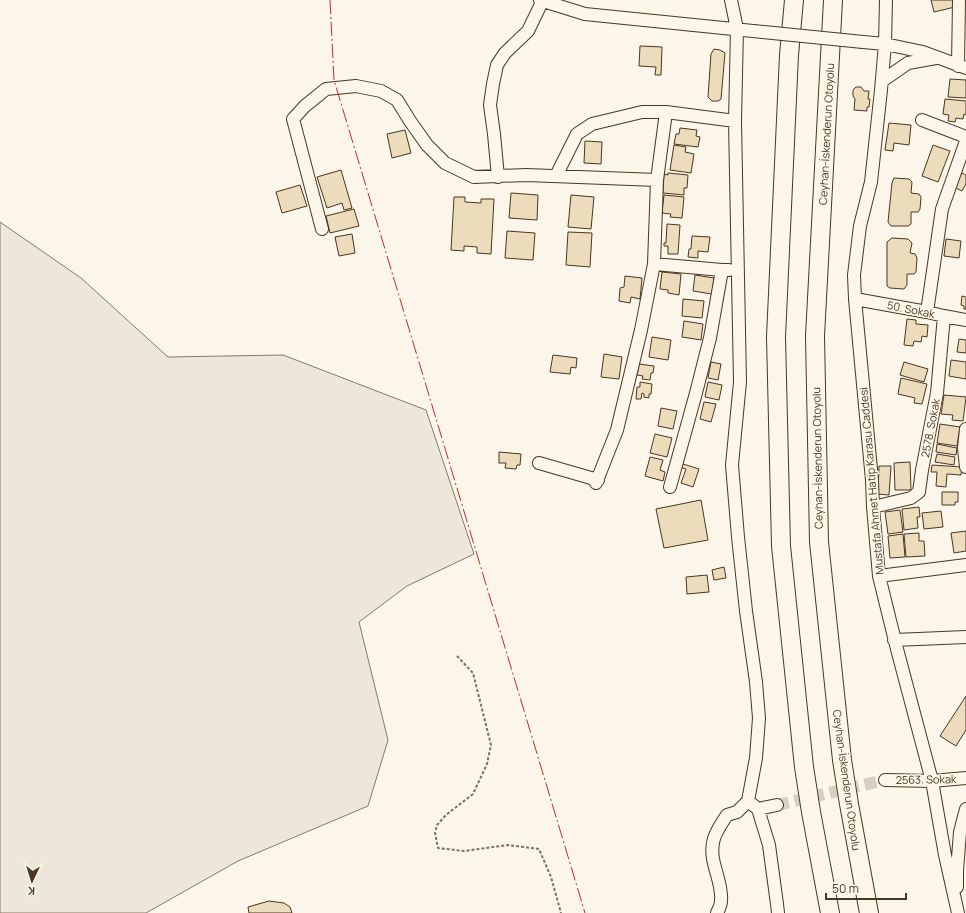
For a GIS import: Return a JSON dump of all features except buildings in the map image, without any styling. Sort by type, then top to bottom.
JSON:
[{"type":"highway","points":[[794,0],[789,55],[776,337],[781,546],[804,767],[830,913]]},
{"type":"highway","name":"Ceyhan-İskenderun Otoyolu","points":[[833,0],[814,336],[819,542],[842,760],[869,913]]},
{"type":"street","points":[[731,0],[737,29],[735,121],[740,382],[732,465],[746,611],[760,718],[753,805],[769,845],[778,913]]},
{"type":"street","name":"Mustafa Ahmet Hatip Karasu Caddesi","points":[[886,0],[882,81],[871,182],[860,226],[854,275],[879,576],[894,640],[932,781],[945,855],[958,910]]},
{"type":"street","points":[[498,177],[490,105],[492,84],[497,65],[505,53],[528,31],[541,1],[585,14],[885,44],[923,52],[962,67],[959,0]]},
{"type":"street","points":[[882,81],[908,63],[937,58]]},
{"type":"street","points":[[322,229],[293,119],[305,106],[326,89],[356,86],[381,91],[397,100],[427,145],[445,162],[474,178],[526,175],[656,180]]},
{"type":"street","points":[[556,176],[577,134],[592,124],[642,112],[666,112],[735,121]]},
{"type":"street","points":[[539,463],[597,481],[617,430],[641,330],[654,264],[656,180],[666,112]]},
{"type":"street","points":[[922,120],[966,137]]},
{"type":"street","points":[[927,312],[942,209],[966,141]]},
{"type":"street","points":[[654,264],[722,270],[738,269]]},
{"type":"street","points":[[670,487],[710,338],[722,270]]},
{"type":"street","name":"50. Sokak","points":[[856,299],[966,320]]},
{"type":"street","name":"2578. Sokak","points":[[873,507],[911,498],[919,492],[937,393],[944,316]]},
{"type":"street","points":[[966,429],[964,448],[966,462]]},
{"type":"street","points":[[879,576],[966,565]]},
{"type":"street","points":[[894,640],[965,633]]},
{"type":"street","name":"2563. Sokak","points":[[885,780],[932,781],[966,778]]},
{"type":"street","points":[[717,913],[722,902],[720,884],[712,857],[713,842],[719,827],[727,815],[753,805],[777,805]]},
{"type":"street","points":[[958,910],[957,870],[960,832],[966,809]]},
{"type":"path","points":[[457,656],[473,673],[491,745],[487,764],[473,794],[446,815],[437,826],[435,833],[438,848],[464,850],[508,845],[540,850],[551,877],[561,913]]},
{"type":"shaded area","points":[[0,222],[81,278],[168,357],[283,355],[426,410],[474,554],[407,586],[359,622],[388,740],[368,806],[238,861],[146,913],[0,913]]},
{"type":"tunnel","points":[[777,805],[885,780]]},
{"type":"power","points":[[330,0],[334,80],[585,913]]}]
